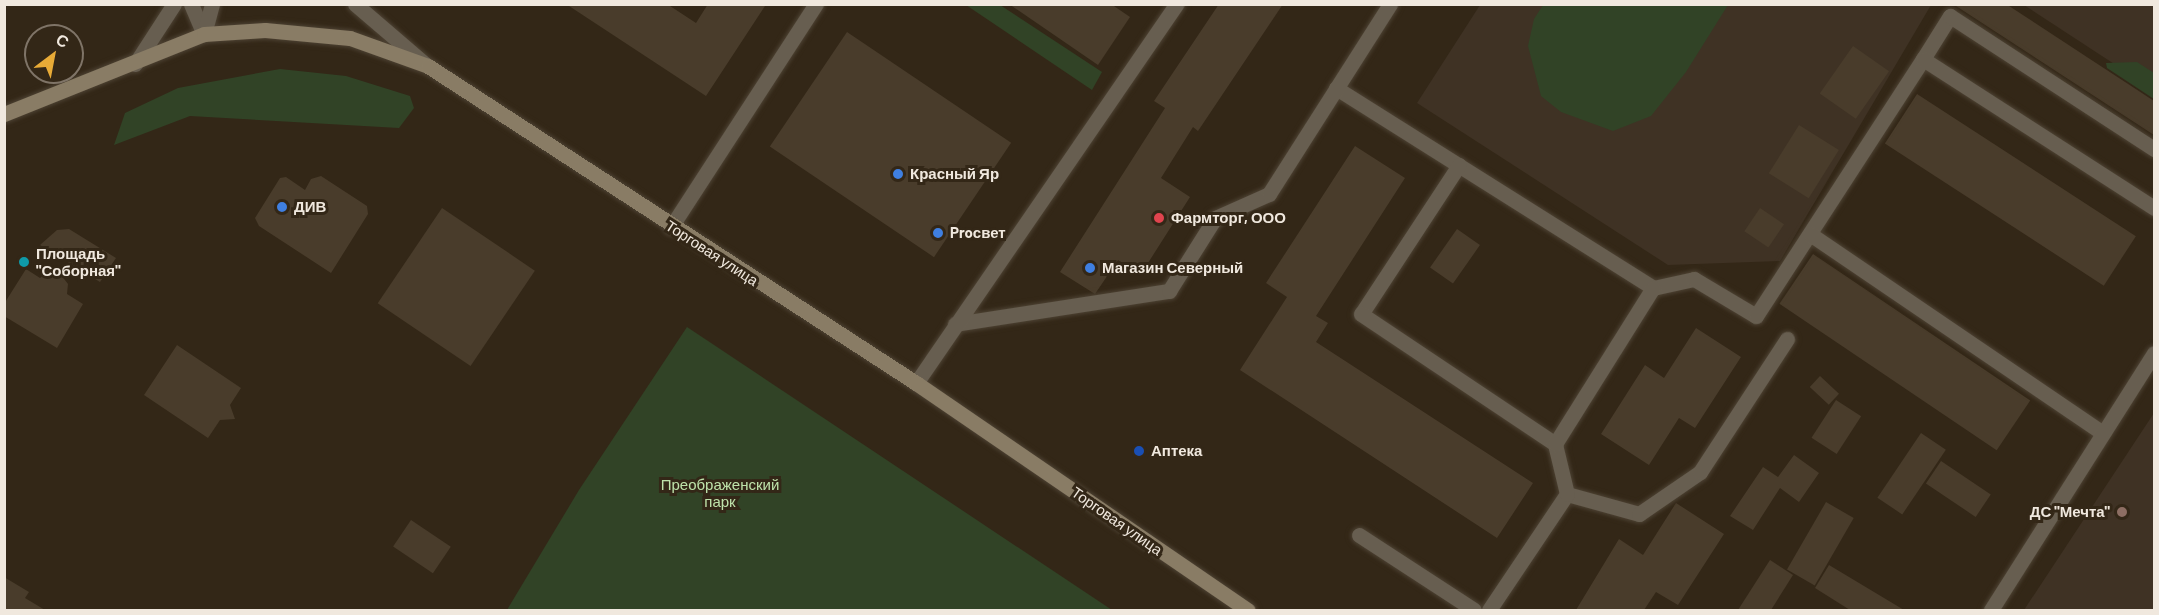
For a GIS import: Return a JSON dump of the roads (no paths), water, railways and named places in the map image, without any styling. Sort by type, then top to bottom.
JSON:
[{"type":"street","points":[[135,64],[174,4]]},
{"type":"street","points":[[191,4],[204,34]]},
{"type":"street","points":[[204,34],[212,4]]},
{"type":"street","points":[[356,4],[428,66]]},
{"type":"street","points":[[671,227],[816,4]]},
{"type":"street","points":[[955,324],[1169,291],[1215,218],[1269,194],[1390,4]]},
{"type":"street","points":[[916,383],[1173,5]]},
{"type":"street","points":[[1336,88],[1653,288],[1694,279],[1756,316],[1950,16],[2154,149]]},
{"type":"street","name":"Торговая улица","points":[[4,114],[135,64],[204,34],[265,30],[350,38],[428,66],[671,227],[916,383],[1248,610]]},
{"type":"street","points":[[1923,59],[2154,208]]},
{"type":"street","points":[[1459,165],[1361,314],[1555,444],[1567,494],[1489,610]]},
{"type":"street","points":[[1810,234],[2103,433]]},
{"type":"street","points":[[1555,444],[1653,288]]},
{"type":"street","points":[[1567,494],[1639,514],[1700,472],[1787,339]]},
{"type":"street","points":[[1991,610],[2154,353]]},
{"type":"street","points":[[1359,535],[1474,610]]},
{"type":"place","name":"Красный Яр","points":[[898,174]]},
{"type":"place","name":"ДИВ","points":[[282,207]]},
{"type":"place","name":"Фармторг, ООО","points":[[1159,218]]},
{"type":"place","name":"Proсвет","points":[[938,233]]},
{"type":"place","name":"Площадь \"Соборная\"","points":[[24,262]]},
{"type":"place","name":"Магазин Северный","points":[[1090,268]]},
{"type":"place","name":"Аптека","points":[[1139,451]]},
{"type":"place","name":"ДС \"Мечта\"","points":[[2122,512]]},
{"type":"park label","name":"Преображенский парк","points":[[720,492]]}]
